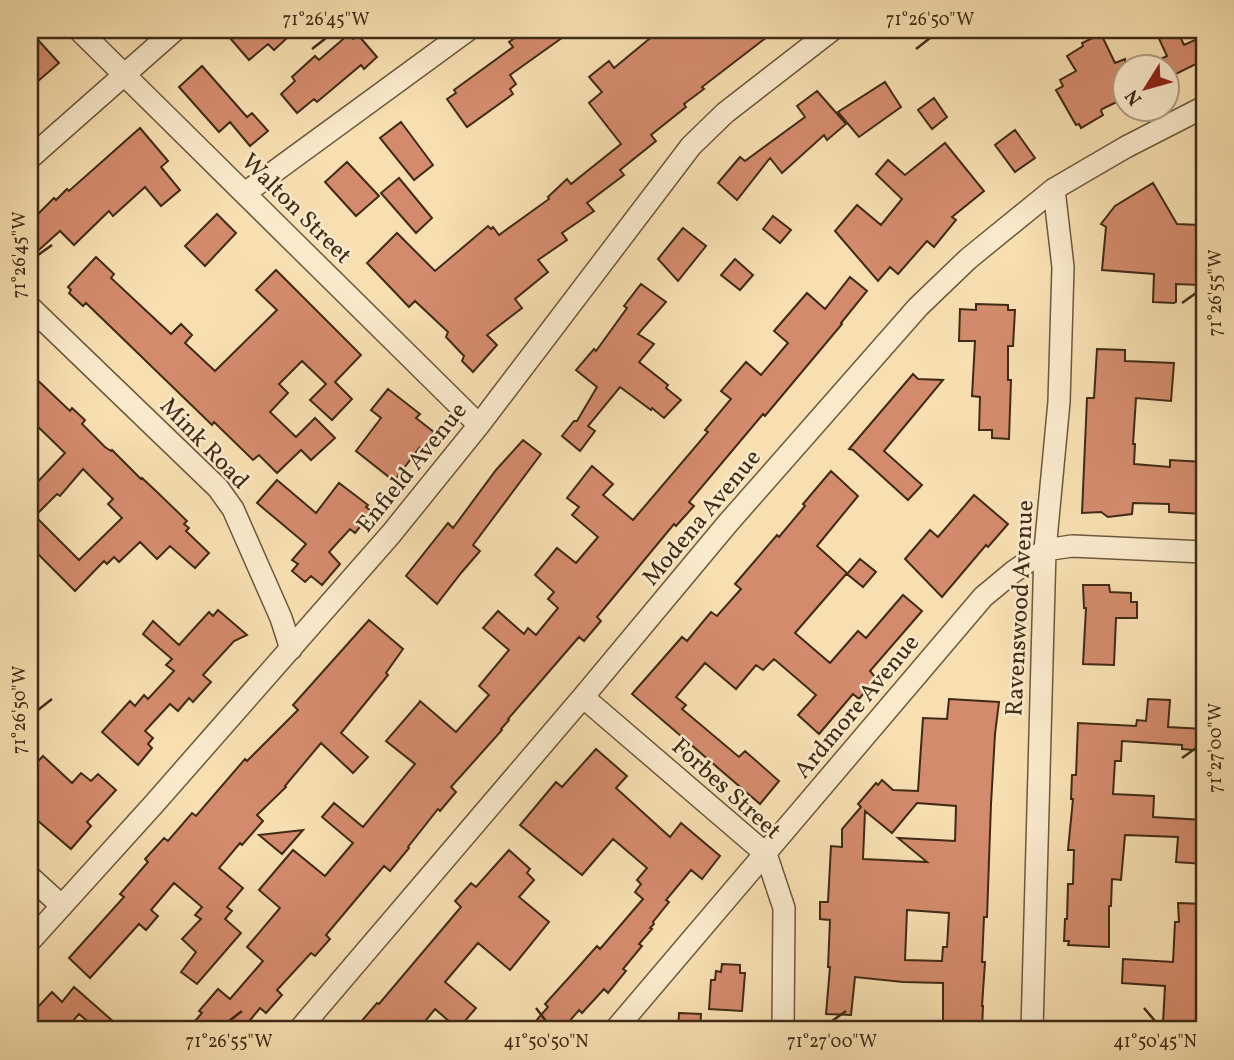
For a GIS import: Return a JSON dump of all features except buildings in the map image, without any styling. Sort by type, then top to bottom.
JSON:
[{"type":"street","name":"Walton Street","points":[[79,30],[479,425]]},
{"type":"street","points":[[30,158],[175,30]]},
{"type":"street","points":[[245,193],[468,30]]},
{"type":"street","name":"Enfield Avenue","points":[[30,941],[391,534],[479,425],[691,146],[725,113],[832,30]]},
{"type":"street","name":"Modena Avenue","points":[[299,1030],[728,523],[918,307],[988,242],[1054,189],[1126,147],[1204,107]]},
{"type":"street","name":"Ravenswood Avenue","points":[[1032,1030],[1045,550],[1059,402],[1063,267],[1054,189]]},
{"type":"street","name":"Mink Road","points":[[30,307],[218,488],[233,509],[281,618],[291,649]]},
{"type":"street","points":[[1045,550],[1072,547],[1204,552]]},
{"type":"street","name":"Ardmore Avenue","points":[[615,1030],[984,597],[1013,572],[1045,550]]},
{"type":"street","name":"Forbes Street","points":[[583,697],[766,854],[784,908],[783,1030]]},
{"type":"street","points":[[30,877],[62,906]]}]
